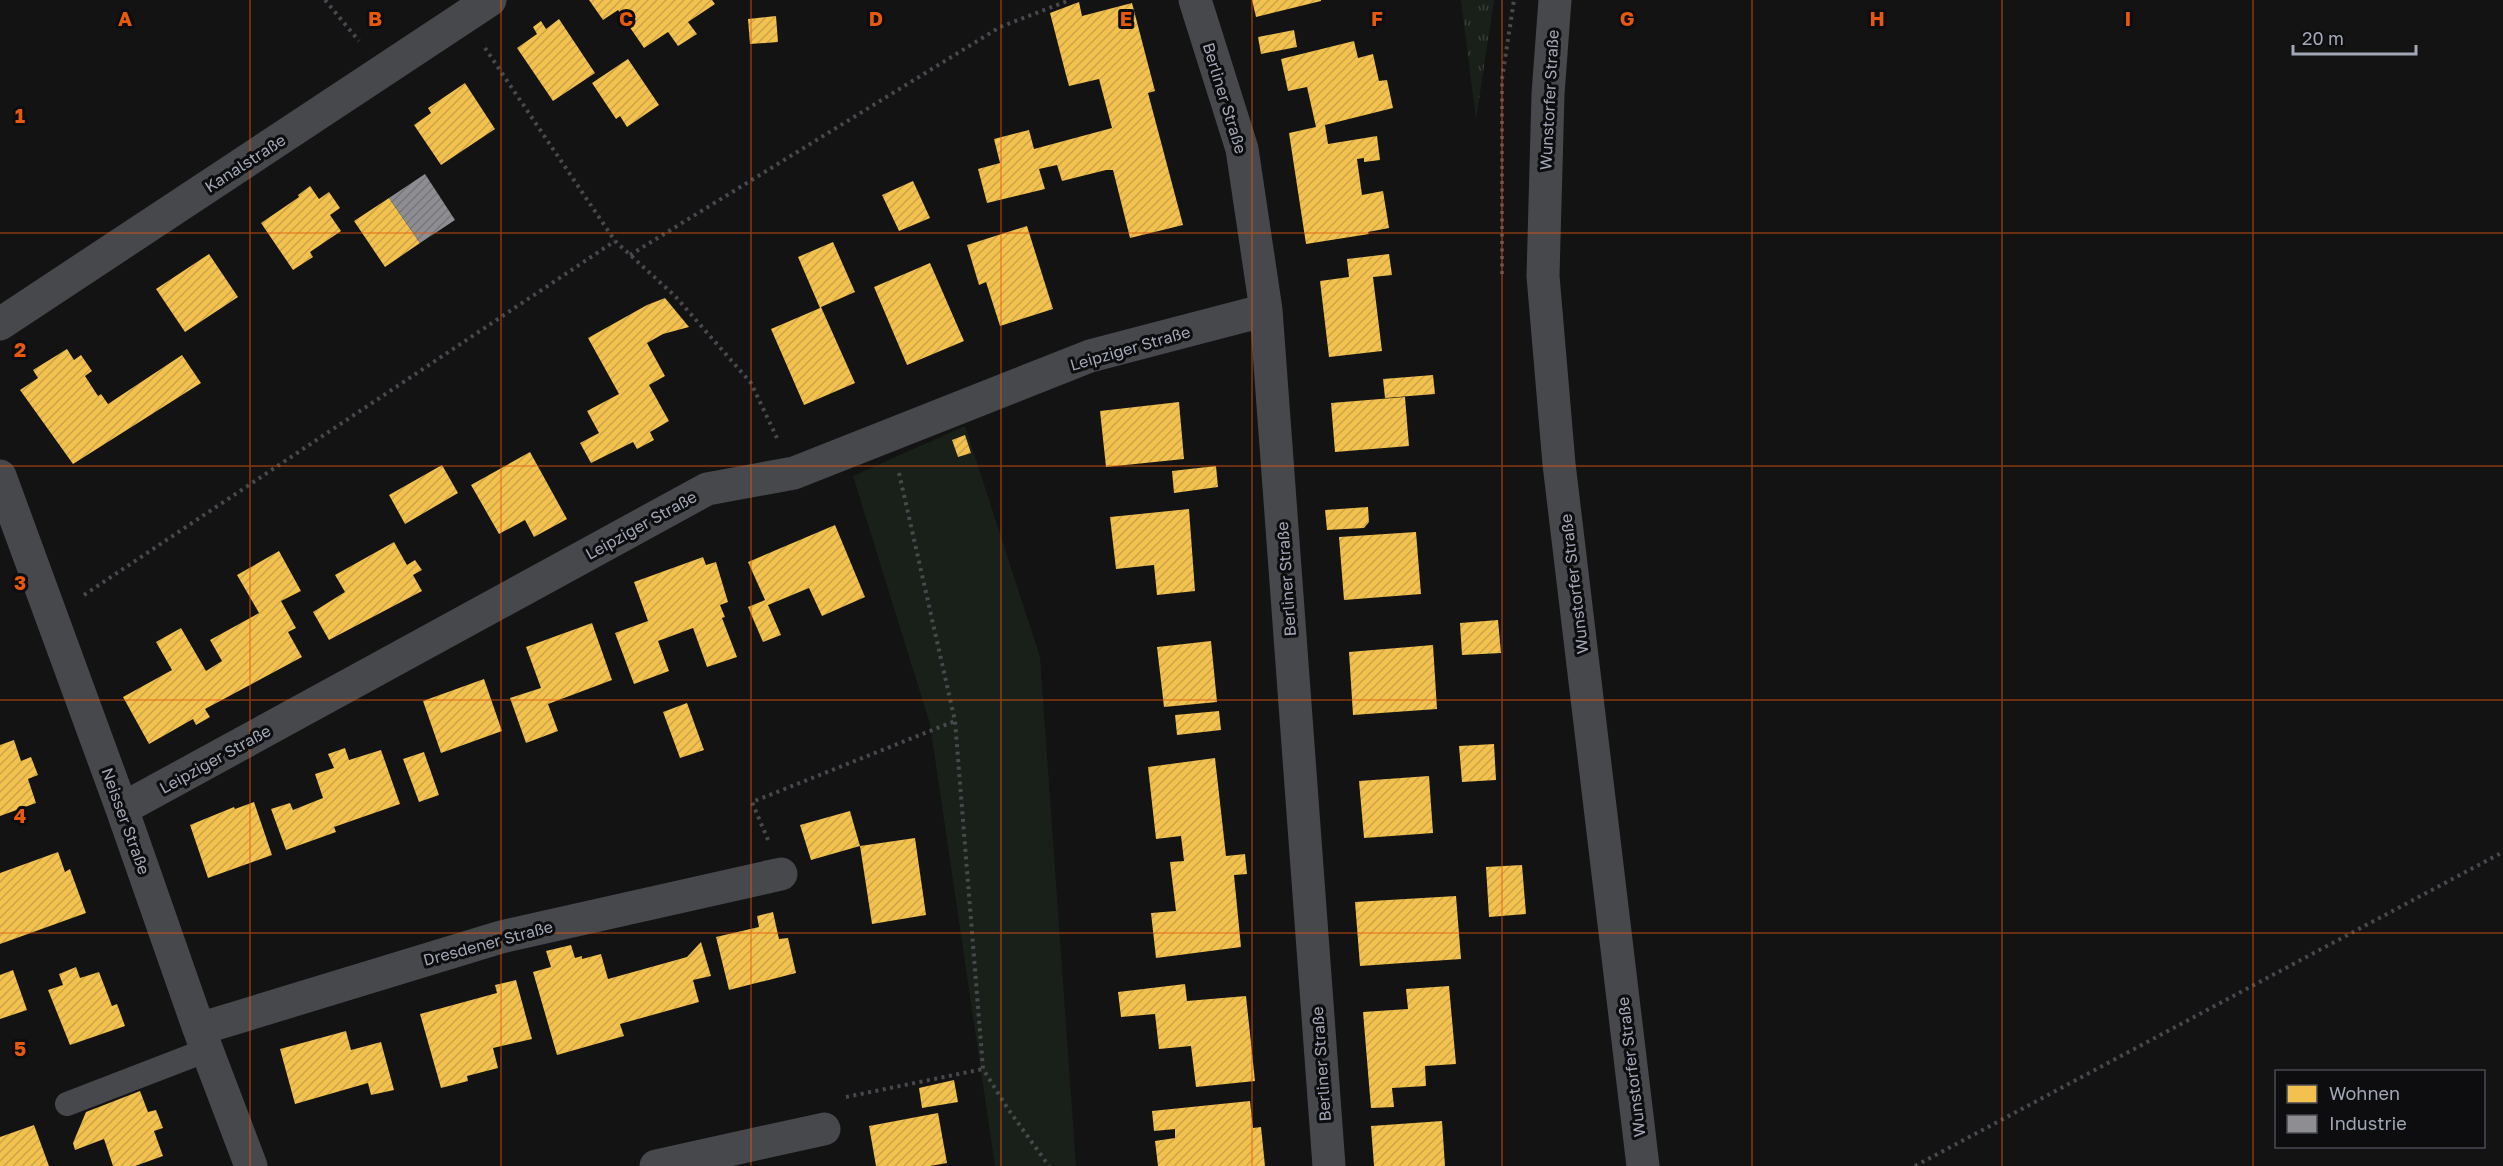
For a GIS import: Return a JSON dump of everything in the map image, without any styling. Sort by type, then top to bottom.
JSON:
[{"type":"street","name":"Berliner Straße","points":[[1195,0],[1242,149],[1266,310],[1329,1166]]},
{"type":"street","name":"Wunstorfer Straße","points":[[1555,0],[1548,94],[1543,276],[1559,464],[1643,1166]]},
{"type":"street","name":"Kanalstraße","points":[[0,324],[477,9]]},
{"type":"street","name":"Leipziger Straße","points":[[123,809],[707,489],[795,473],[1090,356],[1266,310]]},
{"type":"street","name":"Neisser Straße","points":[[0,476],[251,1166]]},
{"type":"street","name":"Dresdener Straße","points":[[203,1039],[501,936],[781,874]]},
{"type":"street","points":[[656,1166],[824,1129]]},
{"type":"lane","points":[[67,1104],[203,1039]]},
{"type":"path","points":[[325,0],[385,71]]},
{"type":"path","points":[[630,255],[1000,27],[1070,0]]},
{"type":"path","points":[[477,9],[615,241],[675,296],[751,382],[795,473]]},
{"type":"path","points":[[52,616],[615,241]]},
{"type":"path","points":[[889,435],[955,721],[983,1069],[1008,1109],[1049,1166]]},
{"type":"path","points":[[781,874],[752,801],[955,721]]},
{"type":"path","points":[[1915,1166],[2503,852]]},
{"type":"path","points":[[824,1129],[818,1103],[983,1069]]},
{"type":"green space","points":[[1461,0],[1494,0],[1476,119]]},
{"type":"green space","points":[[965,426],[1040,657],[1076,1166],[995,1166],[930,724],[853,476]]},
{"type":"building: Wohnen","points":[[589,0],[712,0],[715,4],[688,22],[697,34],[678,46],[668,32],[644,48],[618,10],[603,20]]},
{"type":"building: Wohnen","points":[[1252,0],[1321,0],[1321,1],[1256,17]]},
{"type":"building: Wohnen","points":[[1079,2],[1082,16],[1132,3],[1155,91],[1148,93],[1183,225],[1130,238],[1113,170],[1062,181],[1057,165],[1039,169],[1045,189],[987,203],[978,169],[1000,163],[994,139],[1029,130],[1034,149],[1112,128],[1099,79],[1069,86],[1066,75],[1050,13]]},
{"type":"building: Wohnen","points":[[776,16],[778,42],[750,44],[748,19]]},
{"type":"building: Wohnen","points":[[559,19],[595,73],[553,101],[517,48],[537,34],[533,27],[541,21],[546,29]]},
{"type":"building: Wohnen","points":[[1294,30],[1297,47],[1261,54],[1258,37]]},
{"type":"building: Wohnen","points":[[1354,41],[1358,58],[1373,54],[1379,81],[1387,80],[1393,108],[1325,125],[1328,144],[1377,136],[1380,160],[1364,162],[1364,158],[1357,159],[1362,195],[1383,191],[1389,228],[1368,232],[1369,234],[1306,244],[1289,133],[1316,127],[1307,87],[1288,91],[1281,59]]},
{"type":"building: Wohnen","points":[[628,59],[659,105],[627,127],[620,116],[616,119],[592,83]]},
{"type":"building: Wohnen","points":[[465,83],[495,129],[441,165],[414,125],[431,113],[428,108]]},
{"type":"building: Wohnen","points":[[913,181],[930,218],[899,231],[882,195]]},
{"type":"building: Wohnen","points":[[310,186],[319,199],[329,192],[340,208],[330,215],[341,231],[310,252],[313,257],[293,270],[261,223],[299,197],[298,195]]},
{"type":"building: Wohnen","points":[[389,198],[420,243],[385,267],[354,221]]},
{"type":"building: Wohnen","points":[[1027,226],[1053,309],[1000,326],[986,282],[979,285],[967,245]]},
{"type":"building: Wohnen","points":[[833,242],[855,292],[821,307],[855,383],[804,405],[771,329],[820,308],[798,257]]},
{"type":"building: Wohnen","points":[[209,254],[238,297],[185,332],[156,289]]},
{"type":"building: Wohnen","points":[[1389,254],[1392,275],[1373,277],[1382,351],[1329,357],[1320,281],[1349,277],[1347,259]]},
{"type":"building: Wohnen","points":[[930,263],[964,341],[907,365],[874,287]]},
{"type":"building: Wohnen","points":[[665,298],[689,327],[663,334],[647,343],[665,376],[649,385],[669,421],[650,432],[654,440],[637,449],[633,442],[591,463],[580,443],[599,433],[587,411],[619,394],[588,338],[647,305]]},
{"type":"building: Wohnen","points":[[67,349],[74,360],[81,355],[92,371],[85,376],[98,396],[101,394],[108,404],[182,355],[201,383],[73,464],[20,390],[38,378],[33,370]]},
{"type":"building: Wohnen","points":[[1433,375],[1435,394],[1385,398],[1383,379]]},
{"type":"building: Wohnen","points":[[1405,397],[1409,446],[1335,452],[1331,403]]},
{"type":"building: Wohnen","points":[[1179,402],[1184,459],[1106,467],[1100,411]]},
{"type":"building: Wohnen","points":[[965,435],[971,453],[958,457],[952,440]]},
{"type":"building: Wohnen","points":[[530,452],[567,519],[534,537],[525,520],[499,534],[471,485]]},
{"type":"building: Wohnen","points":[[442,465],[458,493],[405,524],[389,495]]},
{"type":"building: Wohnen","points":[[1216,466],[1218,487],[1174,493],[1172,471]]},
{"type":"building: Wohnen","points":[[1368,507],[1369,522],[1364,528],[1327,530],[1325,510]]},
{"type":"building: Wohnen","points":[[1189,509],[1195,591],[1157,595],[1154,565],[1116,569],[1110,517]]},
{"type":"building: Wohnen","points":[[835,525],[865,597],[822,616],[809,588],[768,605],[781,635],[763,642],[748,607],[765,600],[748,562]]},
{"type":"building: Wohnen","points":[[1416,532],[1421,594],[1344,600],[1339,537]]},
{"type":"building: Wohnen","points":[[394,542],[407,565],[415,560],[422,570],[413,575],[422,591],[329,640],[313,612],[345,592],[335,575]]},
{"type":"building: Wohnen","points":[[279,551],[301,591],[281,601],[296,628],[288,632],[302,657],[205,709],[210,717],[196,725],[193,719],[149,744],[123,697],[172,670],[156,642],[181,628],[206,671],[222,661],[210,640],[259,613],[237,575]]},
{"type":"building: Wohnen","points":[[703,557],[706,565],[716,562],[728,602],[720,605],[725,617],[722,618],[737,657],[707,667],[693,628],[658,641],[669,671],[634,684],[615,633],[648,621],[634,582]]},
{"type":"building: Wohnen","points":[[1498,620],[1501,653],[1462,655],[1460,623]]},
{"type":"building: Wohnen","points":[[592,623],[612,680],[548,704],[558,731],[526,743],[510,698],[541,688],[526,647]]},
{"type":"building: Wohnen","points":[[1211,641],[1217,702],[1164,707],[1157,647]]},
{"type":"building: Wohnen","points":[[1433,645],[1437,709],[1353,715],[1349,652]]},
{"type":"building: Wohnen","points":[[484,679],[502,731],[441,753],[423,701]]},
{"type":"building: Wohnen","points":[[687,703],[704,750],[680,758],[663,712]]},
{"type":"building: Wohnen","points":[[1219,711],[1221,730],[1177,735],[1175,715]]},
{"type":"building: Wohnen","points":[[14,740],[21,761],[31,757],[38,775],[28,779],[36,803],[0,816],[0,745]]},
{"type":"building: Wohnen","points":[[1494,744],[1496,780],[1462,782],[1459,746]]},
{"type":"building: Wohnen","points":[[345,748],[349,760],[381,750],[400,804],[334,827],[336,832],[286,850],[271,809],[290,803],[293,810],[323,798],[315,774],[334,768],[328,754]]},
{"type":"building: Wohnen","points":[[424,752],[439,795],[419,802],[403,759]]},
{"type":"building: Wohnen","points":[[1215,758],[1226,856],[1245,854],[1247,874],[1234,875],[1241,947],[1156,958],[1151,913],[1176,911],[1170,862],[1184,861],[1181,836],[1156,839],[1148,767]]},
{"type":"building: Wohnen","points":[[1429,776],[1433,833],[1364,838],[1359,781]]},
{"type":"building: Wohnen","points":[[254,802],[272,855],[208,878],[190,825],[234,807],[235,809]]},
{"type":"building: Wohnen","points":[[850,811],[860,846],[811,860],[800,825]]},
{"type":"building: Wohnen","points":[[915,838],[926,915],[872,924],[860,846]]},
{"type":"building: Wohnen","points":[[58,852],[65,872],[70,869],[86,913],[0,944],[0,873]]},
{"type":"building: Wohnen","points":[[1522,865],[1526,914],[1489,917],[1486,867]]},
{"type":"building: Wohnen","points":[[1456,896],[1461,959],[1360,966],[1355,902]]},
{"type":"building: Wohnen","points":[[773,912],[779,939],[788,938],[796,973],[729,990],[716,937],[759,927],[757,916]]},
{"type":"building: Wohnen","points":[[701,942],[711,976],[693,980],[699,1002],[620,1024],[624,1036],[557,1055],[533,972],[551,967],[546,951],[571,945],[575,958],[582,956],[582,959],[601,954],[608,979],[687,957]]},
{"type":"building: Wohnen","points":[[76,967],[80,978],[99,972],[112,1006],[117,1004],[125,1026],[70,1045],[48,990],[63,985],[59,974]]},
{"type":"building: Wohnen","points":[[13,970],[27,1010],[0,1019],[0,975]]},
{"type":"building: Wohnen","points":[[516,980],[532,1039],[493,1048],[498,1068],[467,1076],[468,1081],[441,1088],[420,1014],[497,993],[495,985]]},
{"type":"building: Wohnen","points":[[1185,984],[1187,1001],[1246,996],[1255,1081],[1196,1087],[1191,1046],[1159,1049],[1155,1014],[1121,1017],[1118,992]]},
{"type":"building: Wohnen","points":[[1449,986],[1456,1064],[1425,1066],[1426,1086],[1392,1088],[1394,1107],[1371,1108],[1363,1012],[1408,1009],[1406,989]]},
{"type":"building: Wohnen","points":[[346,1031],[351,1050],[381,1042],[394,1090],[371,1095],[368,1083],[295,1104],[280,1049]]},
{"type":"building: Wohnen","points":[[954,1080],[958,1102],[922,1108],[919,1088]]},
{"type":"building: Wohnen","points":[[140,1091],[148,1112],[156,1110],[163,1128],[154,1131],[163,1156],[135,1166],[113,1166],[104,1139],[75,1150],[73,1143],[86,1112]]},
{"type":"building: Wohnen","points":[[1250,1101],[1253,1128],[1261,1127],[1265,1166],[1158,1166],[1155,1141],[1175,1138],[1175,1129],[1154,1131],[1152,1111]]},
{"type":"building: Wohnen","points":[[938,1113],[947,1163],[930,1166],[876,1166],[869,1126]]},
{"type":"building: Wohnen","points":[[1442,1121],[1445,1166],[1374,1166],[1371,1126]]},
{"type":"building: Wohnen","points":[[34,1125],[49,1166],[0,1166],[0,1137]]},
{"type":"building: Industrie","points":[[425,174],[455,220],[420,243],[389,198]]}]
